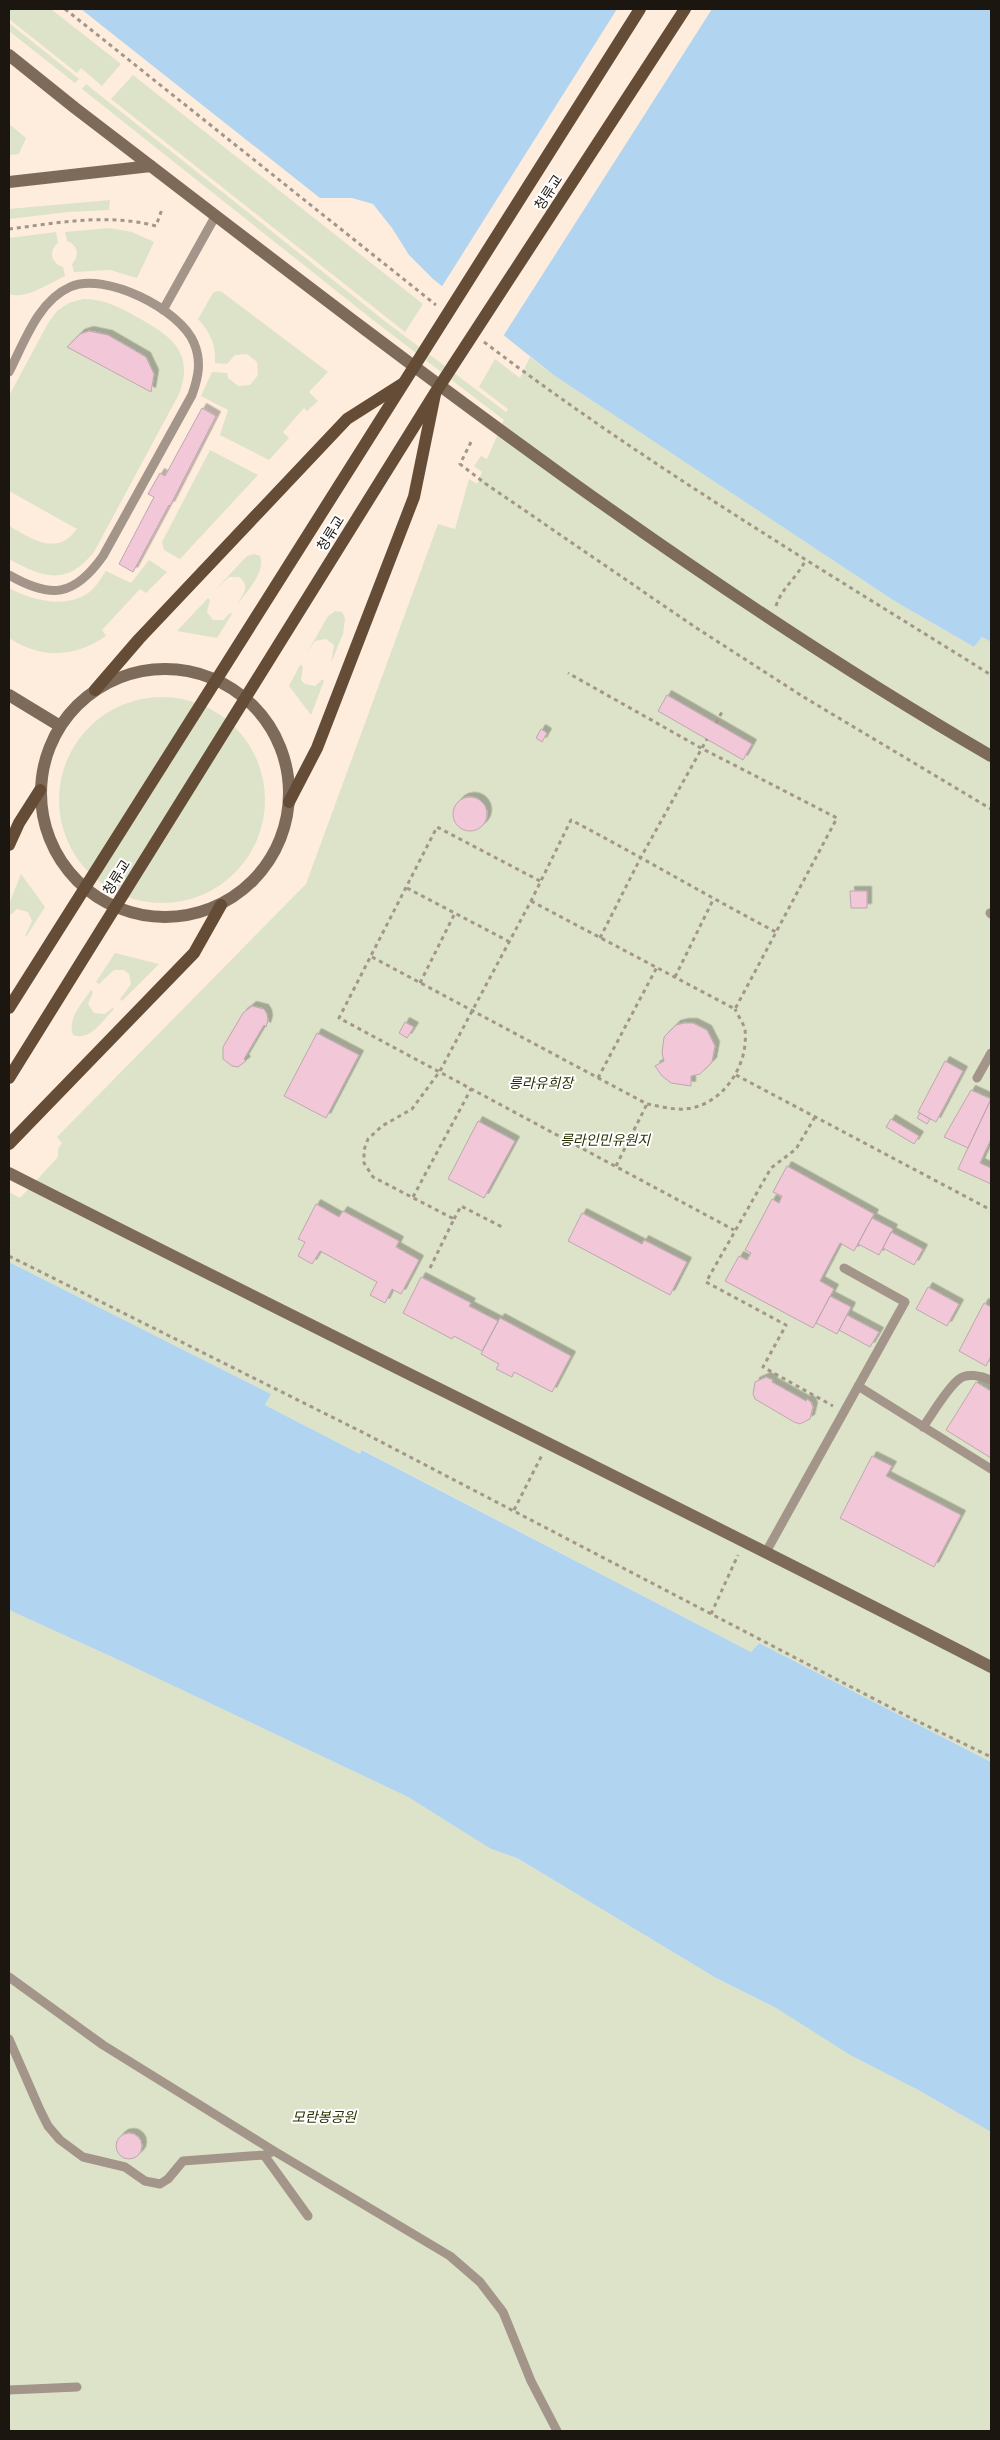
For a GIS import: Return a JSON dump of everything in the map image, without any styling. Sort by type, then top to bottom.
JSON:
[{"type":"main road","name":"청류교","points":[[9,1008],[640,9]]},
{"type":"main road","name":"청류교","points":[[9,1078],[435,393],[685,9]]},
{"type":"main road","points":[[95,690],[139,639],[347,419],[402,384]]},
{"type":"main road","points":[[289,802],[317,748],[414,497],[435,393]]},
{"type":"main road","points":[[9,846],[19,823],[40,790]]},
{"type":"main road","points":[[9,1144],[194,953],[221,905]]},
{"type":"street","points":[[9,55],[151,166],[499,431],[756,610],[902,704],[991,756]]},
{"type":"street","points":[[9,182],[151,166]]},
{"type":"street","points":[[154,669],[191,671],[226,685],[256,709],[277,740],[286,764],[289,802],[284,827],[268,862],[252,882],[221,905],[186,916],[159,918],[132,914],[99,899],[71,876],[51,845],[45,828],[40,790],[47,752],[60,726],[72,709],[95,690],[129,674],[154,669]]},
{"type":"street","points":[[9,695],[60,726]]},
{"type":"street","points":[[9,1173],[766,1552],[991,1667]]},
{"type":"lane","points":[[162,310],[216,215]]},
{"type":"lane","points":[[9,372],[47,303],[70,286],[90,283],[105,284],[127,291],[181,322],[194,342],[199,358],[198,377],[192,395],[103,556],[82,582],[62,590],[35,588],[9,575]]},
{"type":"lane","points":[[978,1078],[991,1053]]},
{"type":"lane","points":[[766,1552],[905,1302],[844,1268]]},
{"type":"lane","points":[[923,1427],[959,1378],[970,1375],[991,1380]]},
{"type":"lane","points":[[858,1386],[991,1469]]},
{"type":"lane","points":[[9,1977],[103,2045],[274,2151],[450,2256],[480,2282],[503,2312],[531,2381],[558,2431]]},
{"type":"lane","points":[[9,2039],[48,2126],[60,2140],[83,2157],[125,2167],[145,2181],[160,2184],[168,2180],[183,2161],[264,2156],[274,2151]]},
{"type":"lane","points":[[264,2156],[308,2216]]},
{"type":"lane","points":[[9,2390],[78,2388]]},
{"type":"path","points":[[65,9],[398,276]]},
{"type":"path","points":[[9,228],[107,219],[142,222],[156,226],[162,209]]},
{"type":"path","points":[[529,376],[699,491],[991,675]]},
{"type":"path","points":[[471,442],[460,464],[486,484],[695,627],[802,696],[991,809]]},
{"type":"path","points":[[780,594],[802,568],[806,559]]},
{"type":"path","points":[[568,672],[701,748],[837,818],[735,1009]]},
{"type":"path","points":[[716,723],[723,710]]},
{"type":"path","points":[[600,938],[641,856],[707,739]]},
{"type":"path","points":[[454,1220],[373,1177],[364,1163],[364,1150],[368,1139],[382,1126],[412,1110],[440,1071],[531,901],[571,820],[641,856],[713,900],[776,932]]},
{"type":"path","points":[[540,881],[437,827],[372,957],[339,1018],[734,1230]]},
{"type":"path","points":[[407,888],[508,941]]},
{"type":"path","points":[[675,977],[713,900]]},
{"type":"path","points":[[372,957],[647,1104],[686,1109],[716,1098],[736,1075],[744,1054],[745,1029],[735,1009],[531,901]]},
{"type":"path","points":[[420,983],[455,913]]},
{"type":"path","points":[[598,1078],[657,967]]},
{"type":"path","points":[[736,1075],[991,1210]]},
{"type":"path","points":[[413,1197],[471,1089]]},
{"type":"path","points":[[616,1166],[647,1104]]},
{"type":"path","points":[[815,1117],[796,1149],[771,1168],[706,1282],[786,1325],[763,1367],[833,1406],[828,1414]]},
{"type":"path","points":[[430,1268],[461,1206],[504,1228]]},
{"type":"path","points":[[9,1256],[514,1510],[907,1716],[991,1757]]},
{"type":"path","points":[[514,1510],[539,1461]]},
{"type":"path","points":[[711,1614],[735,1562]]},
{"type":"green space","points":[[9,9],[51,9],[121,64],[102,86],[81,68],[77,73],[9,19]]},
{"type":"green space","points":[[9,23],[79,79],[75,83],[9,31]]},
{"type":"green space","points":[[133,75],[423,304],[405,332],[111,99]]},
{"type":"green space","name":"릉라인민유원지","points":[[86,84],[386,322],[506,412],[508,409],[479,387],[495,359],[520,378],[530,357],[555,376],[896,602],[974,647],[982,637],[991,642],[991,1762],[759,1643],[751,1652],[363,1450],[360,1454],[265,1405],[271,1394],[9,1262],[9,1206],[12,1206],[9,1204],[9,1192],[20,1198],[58,1157],[58,1149],[62,1143],[57,1137],[306,884],[438,524],[455,529],[469,479],[477,484],[482,472],[474,466],[481,456],[487,459],[504,420],[373,320],[82,89]]},
{"type":"green space","points":[[9,124],[26,138],[19,154],[9,155]]},
{"type":"green space","points":[[110,200],[109,210],[68,212],[9,219],[9,209]]},
{"type":"green space","points":[[109,228],[132,232],[154,242],[137,278],[110,270],[74,272],[72,264],[75,261],[77,251],[74,245],[67,241],[65,232]]},
{"type":"green space","points":[[56,232],[58,243],[53,250],[52,256],[56,263],[63,267],[65,276],[30,293],[23,295],[9,294],[9,238]]},
{"type":"green space","points":[[217,291],[222,292],[328,372],[309,392],[318,401],[307,411],[304,408],[283,432],[289,438],[269,460],[220,435],[228,410],[201,396],[212,372],[227,373],[228,378],[238,386],[250,385],[258,375],[257,362],[247,354],[235,355],[227,364],[215,363],[211,339],[198,319],[213,293]]},
{"type":"green space","points":[[83,299],[98,300],[118,307],[137,317],[160,331],[177,347],[182,356],[184,367],[179,394],[94,552],[74,570],[54,575],[33,571],[9,559],[9,526],[36,540],[53,544],[69,537],[77,529],[9,491],[9,396],[48,323],[57,311],[69,303]],"holes":[[[89,331],[115,339],[143,356],[152,368],[153,383],[151,392],[67,347],[80,334]]]},
{"type":"green space","points":[[210,450],[258,475],[180,559],[164,550],[162,542]]},
{"type":"green space","points":[[254,554],[260,556],[261,562],[258,575],[238,604],[245,588],[245,584],[239,577],[229,577],[215,590],[247,556]]},
{"type":"green space","points":[[149,560],[167,572],[146,593],[140,589],[102,630],[106,636],[94,643],[82,649],[58,653],[33,650],[9,638],[9,588],[37,599],[57,602],[67,601],[89,593],[106,571],[131,583]]},
{"type":"green space","points":[[208,598],[210,600],[207,612],[213,620],[223,620],[230,613],[232,614],[217,638],[177,631]]},
{"type":"green space","points":[[335,611],[342,612],[345,618],[343,634],[331,663],[334,645],[326,639],[315,641],[307,653],[328,616]]},
{"type":"green space","points":[[300,665],[303,666],[301,680],[305,684],[315,686],[323,679],[324,681],[311,715],[289,686]]},
{"type":"green space","points":[[162,697],[182,699],[201,705],[235,727],[257,761],[263,780],[265,800],[263,820],[257,839],[235,873],[201,895],[182,901],[162,903],[142,901],[123,895],[89,873],[67,839],[61,820],[59,800],[61,780],[67,761],[89,727],[123,705],[142,699]]},
{"type":"green space","points":[[21,874],[45,907],[26,937],[32,921],[28,912],[17,909],[9,916],[9,904]]},
{"type":"green space","points":[[115,953],[159,964],[122,1001],[120,999],[131,984],[129,974],[124,970],[114,970],[99,984],[96,982]]},
{"type":"green space","points":[[91,990],[93,992],[88,1004],[94,1013],[105,1014],[112,1008],[114,1009],[91,1033],[79,1036],[73,1035],[72,1023],[74,1017]]},
{"type":"green space","name":"모란봉공원","points":[[9,1610],[408,1797],[491,1849],[517,1858],[716,1978],[776,2008],[850,2055],[920,2091],[991,2132],[991,2431],[9,2431]]},
{"type":"water","points":[[81,9],[991,9],[991,642],[982,637],[974,647],[896,602],[555,376],[433,279],[409,255],[392,228],[373,204],[352,198],[320,198]]},
{"type":"water","points":[[9,1262],[271,1394],[265,1405],[360,1454],[362,1450],[751,1652],[759,1643],[991,1762],[991,2132],[920,2091],[850,2055],[776,2008],[716,1978],[517,1858],[491,1849],[408,1797],[9,1610]]},
{"type":"pier","points":[[617,9],[712,9],[502,338],[441,288]]},
{"type":"building","points":[[89,331],[108,335],[146,357],[154,374],[151,392],[67,347],[80,334]]},
{"type":"building","points":[[202,408],[216,416],[170,506],[133,572],[119,564],[154,497],[148,494],[160,473],[165,476]]},
{"type":"building","points":[[667,695],[752,744],[743,760],[658,711]]},
{"type":"building","points":[[541,729],[547,733],[542,742],[536,738]]},
{"type":"building","points":[[470,797],[477,798],[482,802],[486,807],[486,821],[482,826],[477,830],[470,831],[463,830],[458,826],[454,821],[453,814],[454,807],[458,802],[463,798]]},
{"type":"building","points":[[850,891],[867,891],[867,908],[851,908]]},
{"type":"building","points":[[252,1006],[264,1009],[268,1020],[266,1027],[264,1025],[244,1059],[246,1061],[238,1067],[232,1066],[223,1059],[223,1047],[243,1013]]},
{"type":"building","points":[[405,1022],[414,1027],[407,1038],[399,1033]]},
{"type":"building","points":[[693,1023],[707,1030],[715,1046],[712,1062],[700,1074],[691,1076],[691,1086],[671,1083],[662,1076],[655,1066],[664,1061],[662,1053],[664,1037],[676,1025]]},
{"type":"building","points":[[317,1033],[359,1055],[326,1118],[284,1096]]},
{"type":"building","points":[[945,1061],[963,1071],[936,1122],[918,1112]]},
{"type":"building","points":[[971,1090],[991,1099],[968,1148],[944,1137]]},
{"type":"building","points":[[991,1099],[991,1139],[980,1163],[991,1168],[991,1184],[958,1169]]},
{"type":"building","points":[[920,1113],[930,1119],[927,1124],[917,1118]]},
{"type":"building","points":[[891,1119],[919,1136],[914,1144],[886,1127]]},
{"type":"building","points":[[478,1121],[515,1141],[484,1198],[448,1179]]},
{"type":"building","points":[[787,1166],[874,1214],[854,1251],[840,1243],[820,1281],[834,1289],[813,1328],[725,1281],[739,1256],[747,1260],[751,1253],[745,1250],[772,1199],[779,1203],[782,1196],[773,1192]]},
{"type":"building","points":[[316,1204],[339,1217],[343,1211],[399,1241],[396,1247],[419,1260],[401,1294],[392,1289],[385,1303],[370,1295],[377,1282],[320,1251],[312,1264],[298,1256],[305,1242],[298,1239]]},
{"type":"building","points":[[582,1213],[642,1244],[644,1240],[687,1262],[670,1295],[568,1241]]},
{"type":"building","points":[[872,1218],[893,1229],[879,1255],[858,1244]]},
{"type":"building","points":[[891,1232],[923,1249],[914,1265],[883,1248]]},
{"type":"building","points":[[421,1277],[471,1303],[469,1306],[498,1321],[482,1351],[454,1336],[452,1339],[403,1313]]},
{"type":"building","points":[[928,1287],[959,1304],[947,1326],[916,1309]]},
{"type":"building","points":[[830,1296],[851,1307],[837,1334],[816,1323]]},
{"type":"building","points":[[984,1303],[991,1307],[991,1356],[986,1366],[959,1351]]},
{"type":"building","points":[[847,1315],[879,1332],[870,1347],[839,1330]]},
{"type":"building","points":[[500,1318],[571,1356],[552,1392],[514,1372],[512,1377],[496,1369],[499,1364],[481,1354]]},
{"type":"building","points":[[766,1377],[806,1401],[807,1399],[811,1402],[813,1407],[810,1419],[800,1424],[794,1422],[755,1399],[753,1394],[755,1382]]},
{"type":"building","points":[[976,1382],[991,1391],[991,1458],[946,1430]]},
{"type":"building","points":[[872,1456],[892,1466],[886,1476],[961,1515],[934,1567],[840,1518]]},
{"type":"building","points":[[129,2133],[138,2137],[142,2146],[138,2155],[129,2159],[120,2155],[116,2146],[120,2137]]},
{"type":"park label","name":"릉라유희장","points":[[541,1082]]}]
